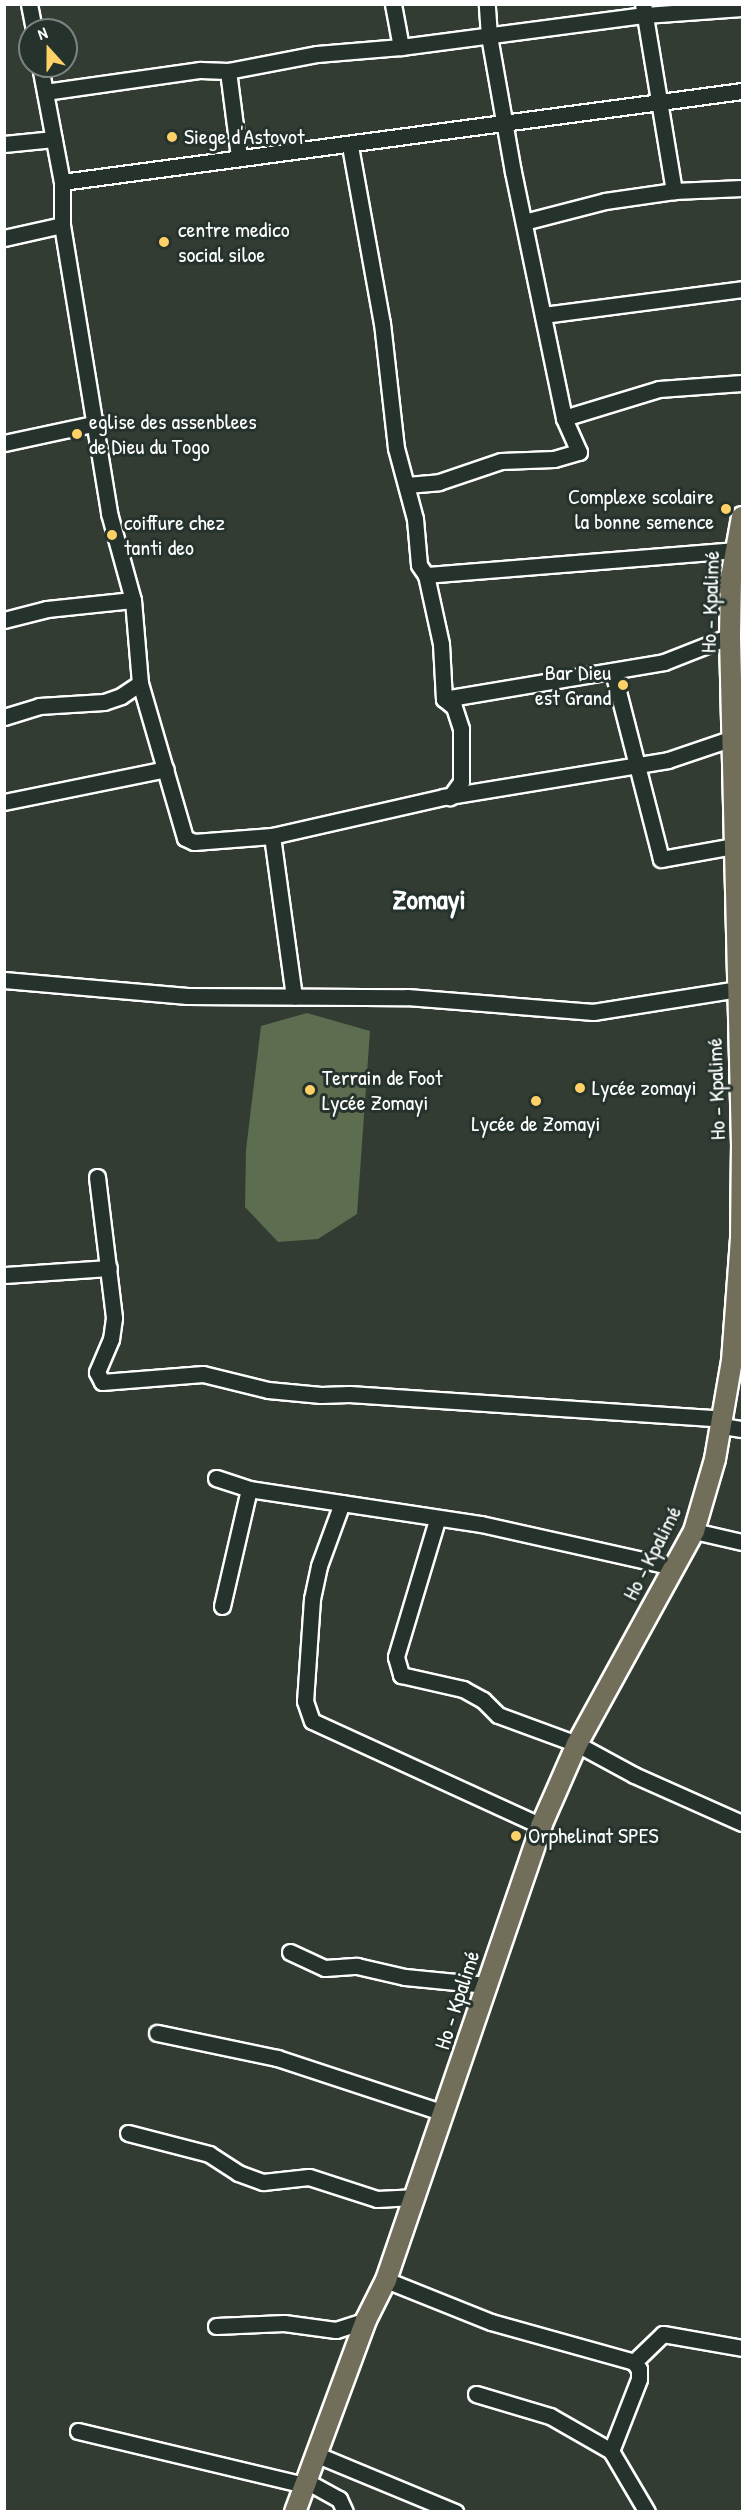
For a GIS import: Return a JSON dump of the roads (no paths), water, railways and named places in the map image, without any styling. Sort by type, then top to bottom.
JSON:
[{"type":"main road","name":"Ho - Kpalimé","points":[[295,2511],[366,2320],[386,2280],[541,1826],[577,1744],[694,1531],[723,1423],[739,1319],[742,1238],[730,636],[735,550],[742,518]]},
{"type":"street","points":[[393,4],[401,47]]},
{"type":"street","points":[[407,485],[439,482],[501,462],[569,457],[579,452],[564,418],[505,125],[489,36],[487,4]]},
{"type":"street","points":[[45,92],[200,70],[228,71],[317,54],[489,36],[644,10],[742,8]]},
{"type":"street","points":[[644,10],[674,191]]},
{"type":"street","points":[[228,71],[239,157]]},
{"type":"street","points":[[42,78],[62,182],[62,225],[97,423],[109,513],[133,600],[140,683],[166,769],[180,827],[188,841],[272,836],[450,797],[639,766],[733,738]]},
{"type":"street","points":[[62,182],[239,157],[350,146],[742,90]]},
{"type":"street","points":[[4,144],[54,140]]},
{"type":"street","points":[[350,146],[382,323],[396,448],[407,485],[419,565],[426,575],[441,644],[444,699],[454,707],[461,729],[461,782],[450,797]]},
{"type":"street","points":[[524,222],[605,201],[674,191],[742,188]]},
{"type":"street","points":[[4,238],[62,225]]},
{"type":"street","points":[[543,315],[742,289]]},
{"type":"street","points":[[564,418],[659,389],[742,383]]},
{"type":"street","points":[[4,443],[97,423]]},
{"type":"street","points":[[426,575],[735,550]]},
{"type":"street","points":[[4,620],[47,609],[133,600]]},
{"type":"street","points":[[444,699],[664,662],[730,636]]},
{"type":"street","points":[[612,672],[639,766],[661,859],[734,846]]},
{"type":"street","points":[[4,717],[39,706],[104,702],[121,696],[140,683]]},
{"type":"street","points":[[4,802],[166,769]]},
{"type":"street","points":[[272,836],[294,996]]},
{"type":"street","points":[[4,980],[187,996],[407,997],[593,1012],[738,989]]},
{"type":"street","points":[[97,1177],[110,1268],[114,1318],[111,1339],[96,1372],[102,1382],[203,1374],[268,1389],[321,1395],[350,1394],[723,1423],[742,1429]]},
{"type":"street","points":[[4,1275],[110,1268]]},
{"type":"street","points":[[216,1478],[249,1489],[437,1520],[481,1524],[674,1567]]},
{"type":"street","points":[[222,1606],[249,1489]]},
{"type":"street","points":[[342,1503],[319,1566],[312,1599],[305,1701],[312,1722],[541,1826]]},
{"type":"street","points":[[437,1520],[396,1657],[397,1671],[409,1679],[463,1689],[483,1700],[498,1715],[577,1744],[634,1775],[742,1823]]},
{"type":"street","points":[[694,1531],[742,1542]]},
{"type":"street","points":[[290,1952],[325,1968],[357,1966],[405,1977],[487,1985]]},
{"type":"street","points":[[157,2033],[277,2058],[444,2113]]},
{"type":"street","points":[[128,2133],[209,2154],[238,2173],[263,2182],[309,2177],[377,2199],[413,2197]]},
{"type":"street","points":[[386,2280],[491,2322],[634,2362],[639,2369],[639,2379],[611,2451]]},
{"type":"street","points":[[216,2326],[284,2323],[336,2330],[366,2320]]},
{"type":"street","points":[[634,2362],[663,2334],[742,2348]]},
{"type":"street","points":[[476,2394],[550,2416],[611,2451],[647,2511]]},
{"type":"street","points":[[78,2431],[305,2483],[339,2499],[345,2511]]},
{"type":"street","points":[[315,2454],[433,2508],[454,2511]]},
{"type":"place","name":"Siege d'Astovot","points":[[172,137]]},
{"type":"place","name":"centre medico social siloe","points":[[164,242]]},
{"type":"place","name":"eglise des assenblees de Dieu du Togo","points":[[77,434]]},
{"type":"place","name":"Complexe scolaire la bonne semence","points":[[726,509]]},
{"type":"place","name":"coiffure chez tanti deo","points":[[112,535]]},
{"type":"place","name":"Bar Dieu est Grand","points":[[623,685]]},
{"type":"place","name":"Lycée zomayi","points":[[580,1088]]},
{"type":"place","name":"Terrain de Foot Lycée Zomayi","points":[[310,1090]]},
{"type":"place","name":"Lycée de Zomayi","points":[[536,1101]]},
{"type":"place","name":"Orphelinat SPES","points":[[516,1836]]},
{"type":"district","name":"Zomayi","points":[[429,899]]}]
